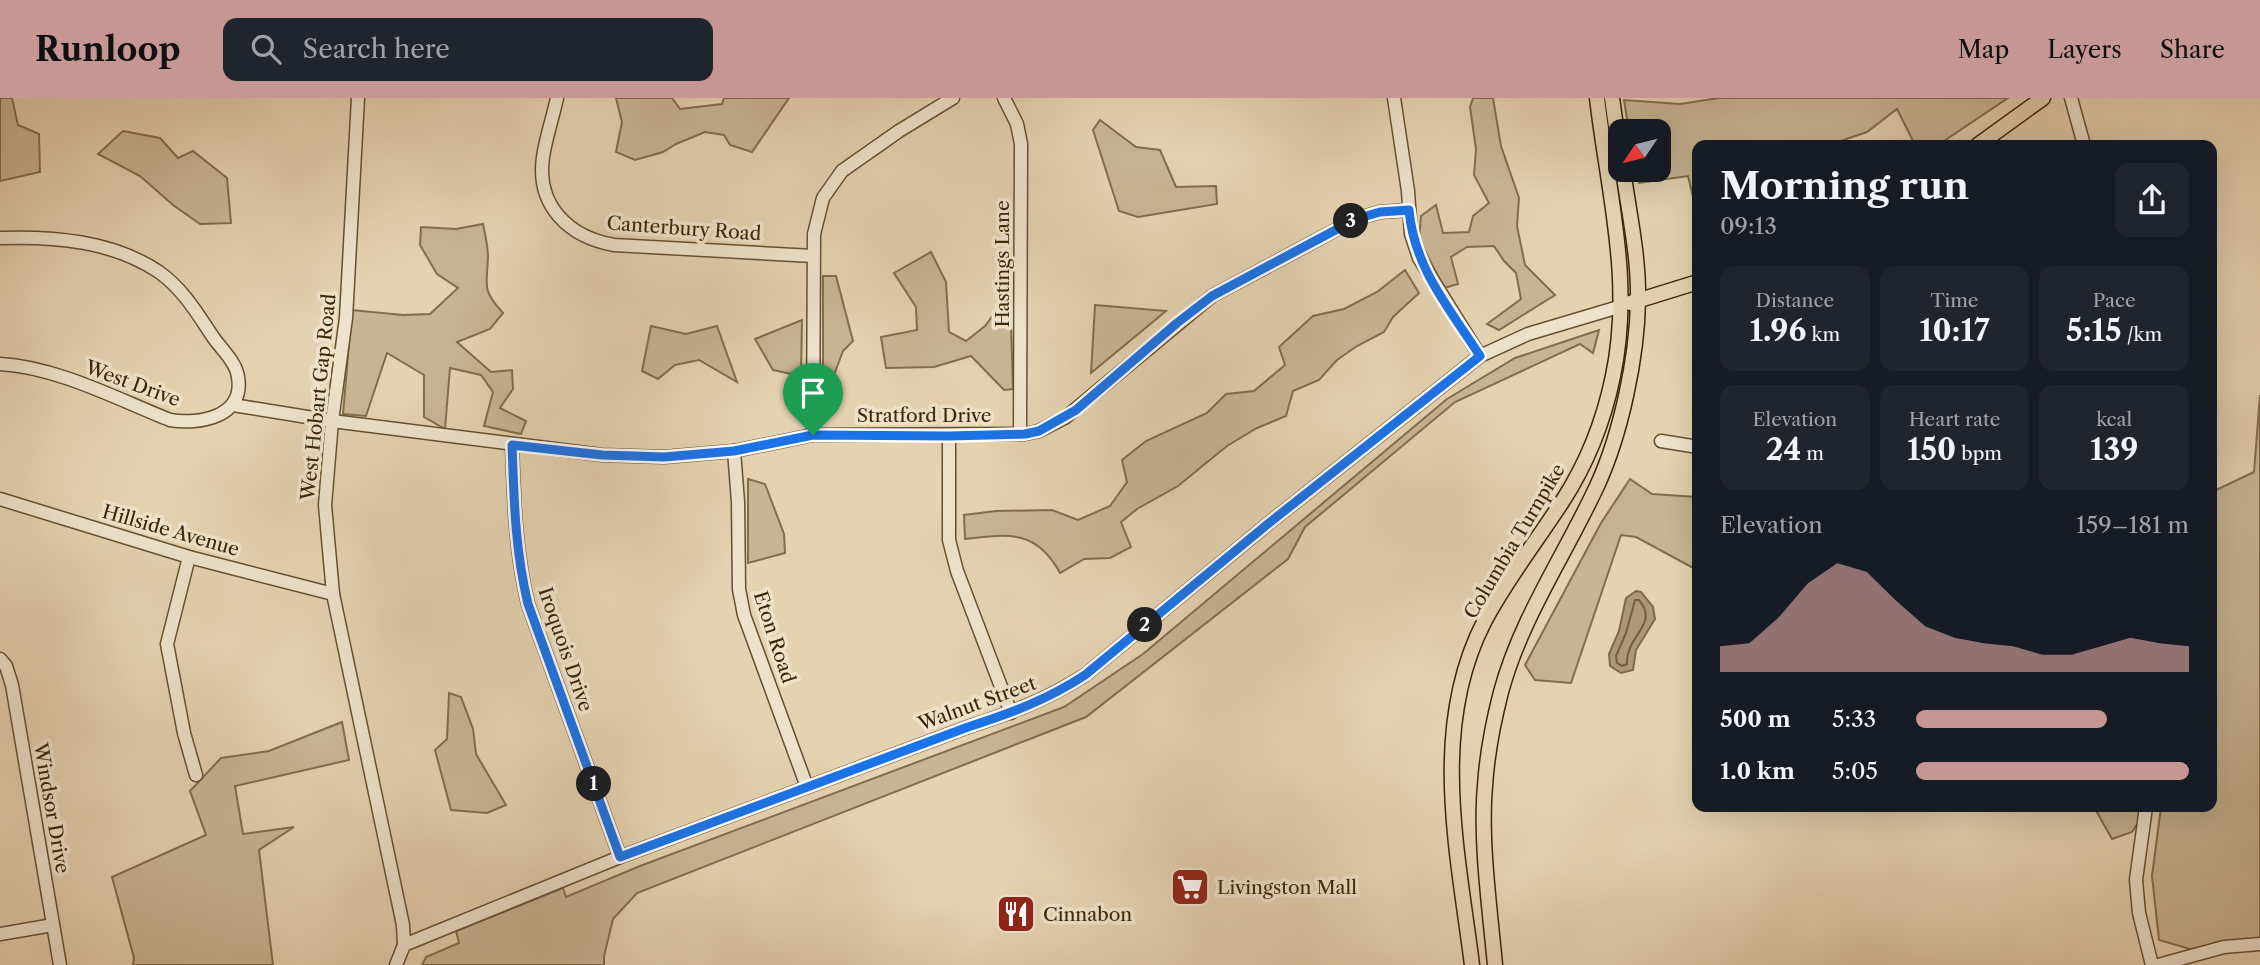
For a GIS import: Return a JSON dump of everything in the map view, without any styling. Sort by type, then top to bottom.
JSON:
[{"type":"main road","name":"Columbia Turnpike","points":[[1472,965],[1455,842],[1451,790],[1452,749],[1459,701],[1468,664],[1483,624],[1584,463],[1613,378],[1619,339],[1621,270],[1597,98]]},
{"type":"main road","points":[[1612,98],[1615,119]]},
{"type":"main road","points":[[1985,140],[2043,98]]},
{"type":"main road","points":[[1495,965],[1484,800],[1489,748],[1507,671],[1524,627],[1593,494],[1626,397],[1638,301],[1625,182]]},
{"type":"main road","points":[[1622,306],[1692,284]]},
{"type":"street","name":"West Hobart Gap Road","points":[[358,98],[345,318],[325,505],[333,594],[398,897],[404,945]]},
{"type":"street","name":"Canterbury Road","points":[[557,98],[543,155],[543,186],[555,211],[575,231],[595,241],[614,245],[813,256]]},
{"type":"street","points":[[813,435],[813,256],[817,214],[823,198],[842,171],[953,98]]},
{"type":"street","name":"Hastings Lane","points":[[1004,98],[1017,124],[1021,144],[1020,434]]},
{"type":"street","points":[[1394,98],[1411,234],[1419,258],[1480,356]]},
{"type":"street","points":[[2071,98],[2083,140]]},
{"type":"street","name":"Stratford Drive","points":[[332,421],[602,455],[664,457],[734,451],[813,435],[949,436],[1039,431],[1066,417],[1212,296],[1356,219],[1380,212],[1409,210]]},
{"type":"street","points":[[0,238],[37,237],[80,242],[115,251],[158,271],[186,297],[232,362],[239,386],[233,405],[332,421]]},
{"type":"street","name":"Walnut Street","points":[[404,945],[620,857],[1011,713],[1057,693],[1085,675],[1269,523],[1480,356],[1528,334],[1622,306]]},
{"type":"street","name":"West Drive","points":[[0,364],[19,365],[52,373],[170,419],[186,422],[213,418],[233,405]]},
{"type":"street","points":[[949,436],[949,540],[957,571],[1011,713]]},
{"type":"street","points":[[1661,441],[1692,446]]},
{"type":"street","name":"Iroquois Drive","points":[[512,445],[515,533],[528,604],[620,857]]},
{"type":"street","name":"Eton Road","points":[[734,451],[738,502],[739,589],[744,615],[807,787]]},
{"type":"street","name":"Hillside Avenue","points":[[0,499],[189,557],[333,594]]},
{"type":"street","points":[[189,557],[167,644],[195,775]]},
{"type":"street","name":"Windsor Drive","points":[[0,659],[9,673],[12,685],[60,965]]},
{"type":"street","points":[[2145,812],[2136,880],[2139,913],[2152,965]]},
{"type":"street","points":[[0,934],[53,925]]},
{"type":"street","points":[[2158,965],[2224,947],[2260,944]]},
{"type":"street","points":[[396,965],[404,945]]},
{"type":"shaded area","points":[[0,98],[12,98],[18,125],[39,134],[40,172],[0,181]]},
{"type":"shaded area","points":[[616,98],[672,98],[680,109],[722,104],[724,98],[789,98],[752,152],[730,145],[724,135],[705,132],[663,152],[635,160],[616,152],[622,122]]},
{"type":"shaded area","points":[[1473,98],[1493,98],[1501,146],[1519,198],[1517,226],[1525,265],[1555,295],[1499,330],[1487,324],[1521,299],[1516,273],[1494,246],[1467,247],[1451,257],[1458,284],[1444,288],[1419,239],[1421,216],[1436,205],[1443,233],[1469,232],[1473,216],[1489,203],[1474,175],[1476,149],[1470,107]]},
{"type":"shaded area","points":[[1719,98],[2008,98],[1945,140],[1912,140],[1897,109],[1867,132],[1844,140],[1692,140],[1692,193],[1688,176],[1671,178],[1671,119],[1627,119],[1624,100],[1680,104]]},
{"type":"shaded area","points":[[1100,120],[1136,147],[1160,150],[1176,187],[1216,186],[1217,204],[1138,217],[1119,211],[1093,130]]},
{"type":"shaded area","points":[[123,131],[160,138],[178,158],[193,151],[227,178],[231,223],[200,224],[140,176],[98,154]]},
{"type":"shaded area","points":[[483,224],[488,253],[488,292],[503,313],[490,329],[457,342],[491,372],[512,370],[513,389],[500,408],[526,421],[521,434],[484,426],[493,392],[481,375],[450,368],[445,429],[424,417],[424,375],[387,353],[366,416],[343,414],[352,310],[403,315],[430,314],[458,288],[437,274],[420,245],[421,227],[456,229]]},
{"type":"shaded area","points":[[931,252],[946,282],[949,332],[966,341],[985,326],[1010,292],[1013,389],[1004,390],[971,356],[934,367],[886,368],[881,337],[917,330],[916,307],[894,273]]},
{"type":"shaded area","points":[[1405,270],[1419,293],[1393,317],[1384,332],[1337,360],[1319,380],[1293,391],[1286,416],[1257,428],[1227,446],[1178,486],[1137,509],[1121,522],[1131,547],[1110,558],[1084,559],[1060,573],[1041,548],[1020,538],[995,536],[965,539],[964,515],[996,511],[1052,510],[1078,520],[1110,506],[1127,482],[1122,460],[1146,441],[1207,413],[1226,394],[1254,391],[1285,365],[1279,347],[1313,316],[1344,309],[1377,292]]},
{"type":"shaded area","points":[[823,276],[836,276],[853,341],[843,351],[834,375],[823,374]]},
{"type":"shaded area","points":[[1095,305],[1166,311],[1091,373]]},
{"type":"shaded area","points":[[802,320],[801,376],[773,370],[755,339]]},
{"type":"shaded area","points":[[651,326],[686,334],[717,326],[737,382],[699,360],[675,365],[658,379],[642,371]]},
{"type":"shaded area","points":[[1599,330],[1593,353],[1580,344],[1455,402],[1305,527],[1288,559],[1086,717],[637,893],[613,919],[604,965],[422,965],[426,957],[459,943],[456,931],[563,888],[566,897],[640,866],[1064,707],[1143,654],[1447,399],[1515,358]]},
{"type":"shaded area","points":[[2260,395],[2260,938],[2190,949],[2159,940],[2152,876],[2160,812],[2217,812],[2217,490],[2254,472]]},
{"type":"shaded area","points":[[748,479],[765,484],[784,534],[785,553],[748,563]]},
{"type":"shaded area","points":[[1630,479],[1652,494],[1692,497],[1692,567],[1636,537],[1621,535],[1571,683],[1535,680],[1525,665],[1601,523]]},
{"type":"shaded area","points":[[449,693],[461,697],[473,729],[476,754],[506,805],[487,813],[451,810],[435,750],[447,739]]},
{"type":"shaded area","points":[[342,722],[349,760],[235,786],[243,834],[294,827],[259,850],[273,965],[133,965],[134,958],[112,877],[206,835],[190,791],[221,758],[269,751]]},
{"type":"shaded area","points":[[2097,812],[2145,812],[2132,832],[2112,839]]},
{"type":"water","points":[[1636,591],[1641,592],[1653,607],[1655,619],[1636,650],[1633,670],[1621,673],[1610,666],[1609,654],[1619,631],[1626,598]]},
{"type":"place","name":"Livingston Mall","points":[[1190,887]]},
{"type":"place","name":"Cinnabon","points":[[1016,914]]},
{"type":"route","points":[[1409,210],[1411,234],[1419,258],[1480,356],[1269,523],[1085,675],[1057,693],[1024,708],[620,857],[528,604],[515,533],[512,445],[602,455],[664,457],[734,451],[813,435],[949,436],[1025,434],[1039,431],[1076,410],[1212,296],[1356,219],[1380,212],[1409,210]]}]
